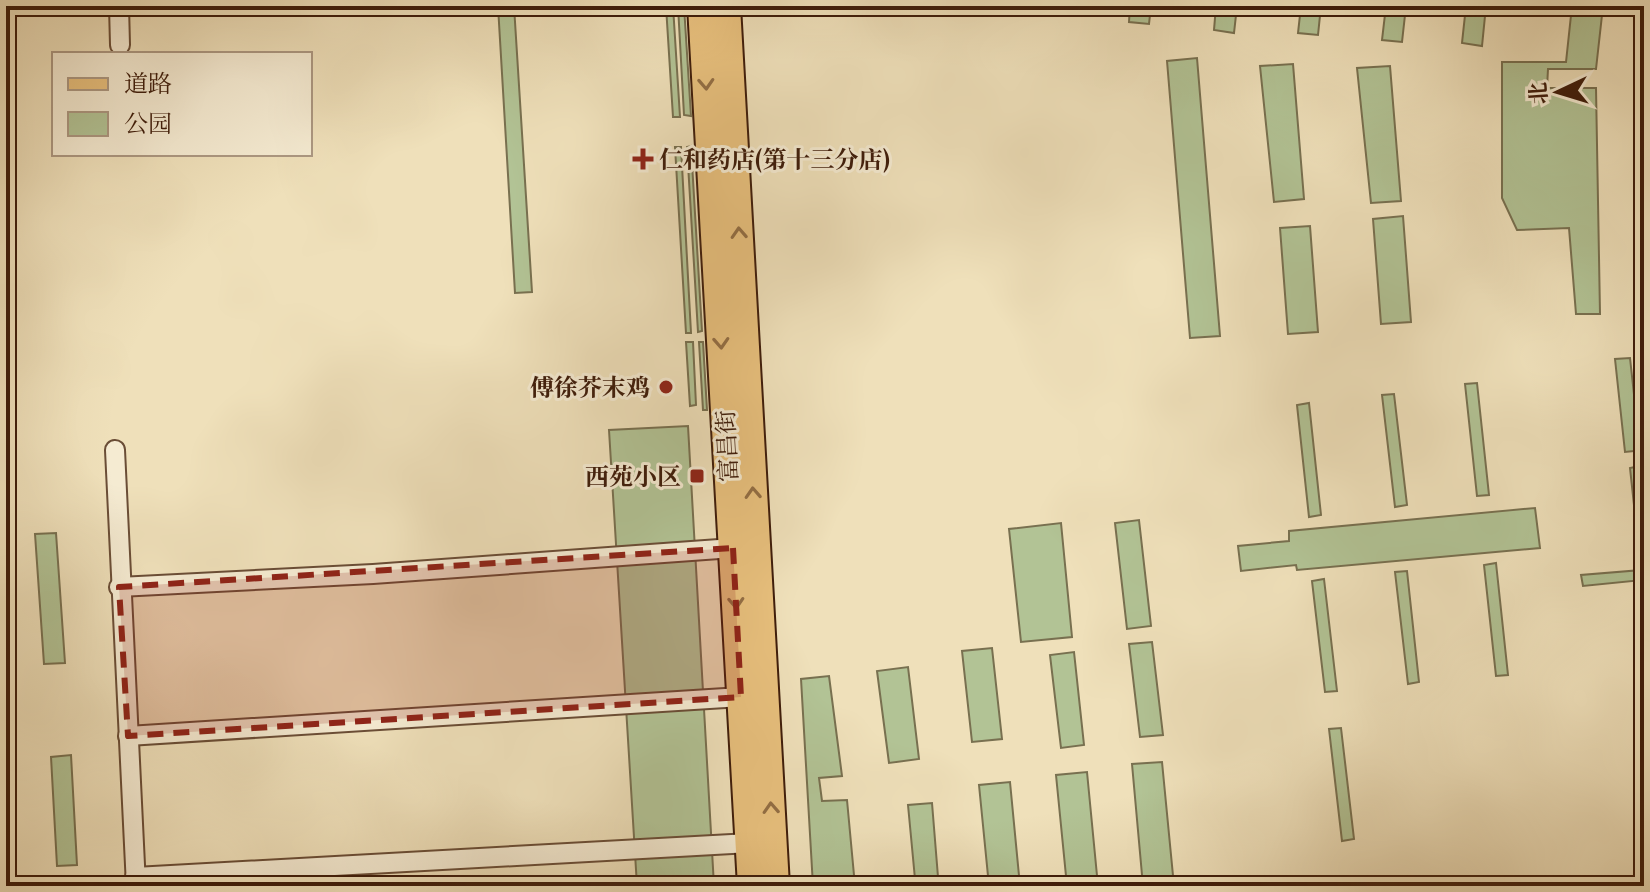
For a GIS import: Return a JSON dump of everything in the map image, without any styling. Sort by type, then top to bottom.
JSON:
[{"type":"main road","name":"富昌街","points":[[702,6],[752,886]]},
{"type":"main road","name":"富昌街","points":[[726,6],[775,886]]},
{"type":"street","points":[[119,6],[120,45]]},
{"type":"street","points":[[115,450],[119,587],[136,881],[750,843]]},
{"type":"street","points":[[119,587],[373,574],[733,548]]},
{"type":"street","points":[[128,736],[741,697]]},
{"type":"highlighted area","points":[[733,548],[741,697],[128,736],[119,587]]},
{"type":"green space","points":[[498,6],[514,6],[532,292],[515,293]]},
{"type":"green space","points":[[666,6],[673,6],[680,117],[673,117]]},
{"type":"green space","points":[[678,6],[684,6],[691,116],[684,115]]},
{"type":"green space","points":[[1130,6],[1151,6],[1149,24],[1129,22]]},
{"type":"green space","points":[[1216,6],[1237,6],[1234,33],[1214,30]]},
{"type":"green space","points":[[1301,6],[1321,6],[1318,35],[1298,33]]},
{"type":"green space","points":[[1386,6],[1406,6],[1402,42],[1382,40]]},
{"type":"green space","points":[[1466,6],[1486,6],[1482,46],[1462,43]]},
{"type":"green space","points":[[1572,6],[1603,6],[1596,69],[1548,69],[1547,88],[1596,88],[1600,314],[1576,314],[1569,228],[1517,230],[1502,198],[1502,62],[1566,62]]},
{"type":"green space","points":[[1197,58],[1220,336],[1190,338],[1167,61]]},
{"type":"green space","points":[[1293,64],[1304,199],[1274,202],[1260,66]]},
{"type":"green space","points":[[1390,66],[1401,201],[1371,203],[1357,68]]},
{"type":"green space","points":[[691,146],[702,331],[698,332],[687,147]]},
{"type":"green space","points":[[675,147],[681,147],[691,333],[686,333]]},
{"type":"green space","points":[[1403,216],[1411,322],[1381,324],[1373,219]]},
{"type":"green space","points":[[1310,226],[1318,332],[1288,334],[1280,228]]},
{"type":"green space","points":[[686,342],[693,342],[696,405],[690,406]]},
{"type":"green space","points":[[699,342],[703,342],[707,410],[703,410]]},
{"type":"green space","points":[[1630,358],[1639,440],[1644,440],[1644,450],[1625,452],[1615,359]]},
{"type":"green space","points":[[1477,383],[1489,495],[1477,496],[1465,384]]},
{"type":"green space","points":[[1394,394],[1407,505],[1395,507],[1382,395]]},
{"type":"green space","points":[[1309,403],[1321,515],[1309,517],[1297,405]]},
{"type":"green space","points":[[688,426],[714,886],[637,886],[609,430]]},
{"type":"green space","points":[[1644,465],[1644,596],[1642,580],[1583,586],[1581,575],[1641,570],[1630,468]]},
{"type":"green space","points":[[1535,508],[1540,548],[1297,570],[1296,565],[1241,571],[1238,546],[1289,541],[1289,531]]},
{"type":"green space","points":[[1139,520],[1151,626],[1127,629],[1115,523]]},
{"type":"green space","points":[[1061,523],[1072,637],[1021,642],[1009,529]]},
{"type":"green space","points":[[56,533],[65,663],[44,664],[35,534]]},
{"type":"green space","points":[[1496,563],[1508,675],[1496,676],[1484,565]]},
{"type":"green space","points":[[1407,571],[1419,682],[1408,684],[1395,572]]},
{"type":"green space","points":[[1324,579],[1337,691],[1325,692],[1312,581]]},
{"type":"green space","points":[[1152,642],[1163,735],[1140,737],[1129,644]]},
{"type":"green space","points":[[992,648],[1002,739],[972,742],[962,651]]},
{"type":"green space","points":[[1074,652],[1084,745],[1061,748],[1050,655]]},
{"type":"green space","points":[[908,667],[919,759],[889,763],[877,671]]},
{"type":"green space","points":[[829,676],[842,776],[819,778],[822,801],[847,800],[855,886],[813,886],[801,679]]},
{"type":"green space","points":[[1341,728],[1354,839],[1342,841],[1329,729]]},
{"type":"green space","points":[[71,755],[77,865],[57,866],[51,757]]},
{"type":"green space","points":[[1162,762],[1174,886],[1143,886],[1132,764]]},
{"type":"green space","points":[[1087,772],[1098,886],[1067,886],[1056,775]]},
{"type":"green space","points":[[1010,782],[1020,886],[989,886],[979,785]]},
{"type":"green space","points":[[932,803],[938,877],[915,879],[908,805]]},
{"type":"place","name":"仁和药店(第十三分店)","points":[[643,159]]},
{"type":"place","name":"傅徐芥末鸡","points":[[666,387]]},
{"type":"place","name":"西苑小区","points":[[697,476]]}]
